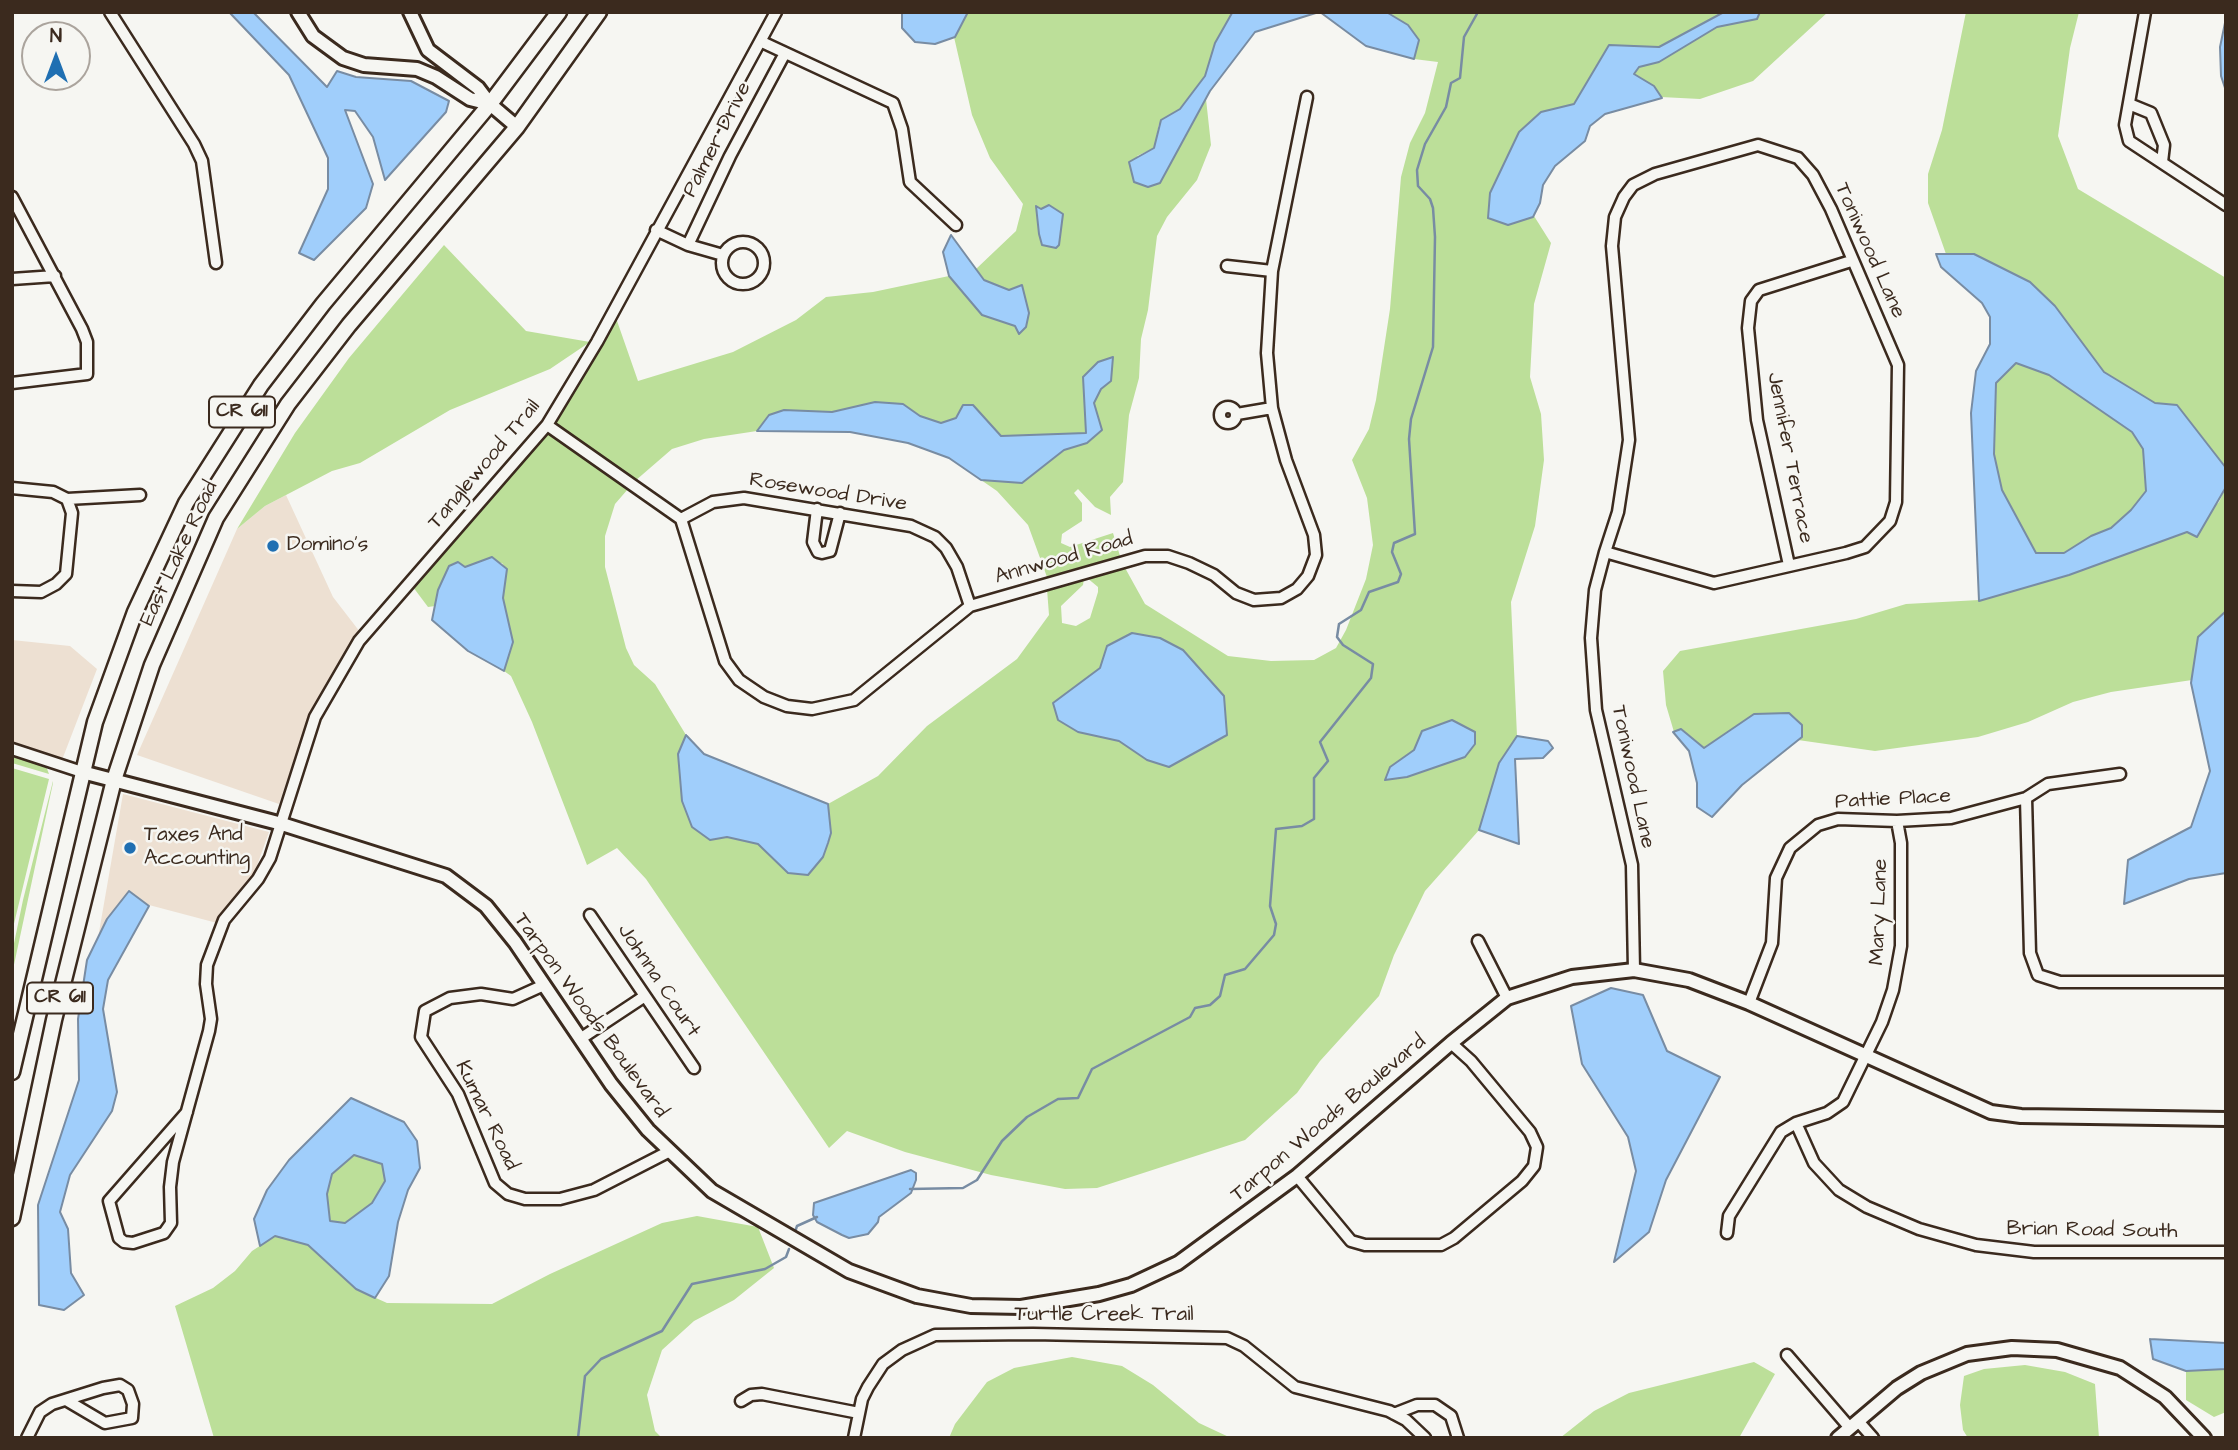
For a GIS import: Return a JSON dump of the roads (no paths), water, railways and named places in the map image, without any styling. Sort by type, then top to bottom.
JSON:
[{"type":"main road","name":"East Lake Road","points":[[12,1072],[95,722],[135,612],[186,503],[261,385],[323,304],[490,104],[559,12]]},
{"type":"main road","name":"East Lake Road","points":[[12,1218],[54,1020],[114,780],[147,677],[216,518],[288,404],[349,325],[517,127],[599,12]]},
{"type":"street","points":[[110,12],[194,144],[202,161],[216,263]]},
{"type":"street","points":[[298,12],[313,36],[342,58],[364,65],[417,69],[436,77],[470,99],[490,104]]},
{"type":"street","points":[[410,12],[428,50],[478,88],[490,104],[517,127]]},
{"type":"street","name":"Tanglewood Trail","points":[[187,1112],[109,1201],[119,1238],[124,1242],[133,1243],[164,1233],[171,1223],[170,1187],[173,1163],[187,1112],[211,1019],[206,984],[214,941],[224,920],[258,879],[282,824],[315,717],[359,641],[547,425],[597,342],[776,12]]},
{"type":"street","points":[[2145,12],[2125,125],[2129,141],[2226,205]]},
{"type":"street","points":[[762,42],[893,103],[902,129],[910,182],[956,225]]},
{"type":"street","name":"Palmer Drive","points":[[688,245],[730,156],[785,53]]},
{"type":"street","name":"Annwood Road","points":[[681,519],[725,661],[739,680],[764,697],[787,706],[812,709],[854,700],[970,606],[1144,556],[1168,556],[1189,563],[1214,575],[1236,593],[1254,600],[1281,598],[1297,589],[1308,576],[1316,555],[1314,535],[1286,460],[1272,408],[1267,353],[1272,271],[1307,97]]},
{"type":"street","points":[[2129,104],[2151,113],[2164,145],[2162,162]]},
{"type":"street","name":"Toniwood Lane","points":[[1605,551],[1714,583],[1864,547],[1890,521],[1896,502],[1898,365],[1825,198],[1813,176],[1798,158],[1758,145],[1655,174],[1633,186],[1624,197],[1615,217],[1612,246],[1629,440],[1618,512],[1605,551],[1595,590],[1591,638],[1595,698],[1604,754],[1632,865],[1634,970]]},
{"type":"street","points":[[12,197],[87,342],[87,374],[12,383]]},
{"type":"street","points":[[656,230],[688,245],[723,256]]},
{"type":"street","points":[[752,244],[764,260],[761,273],[751,282],[737,283],[723,269],[723,256],[732,245],[752,244]]},
{"type":"street","name":"Jennifer Terrace","points":[[1789,565],[1757,420],[1748,328],[1751,301],[1759,290],[1851,261]]},
{"type":"street","points":[[1227,266],[1272,271]]},
{"type":"street","points":[[12,279],[55,276]]},
{"type":"street","points":[[1237,414],[1272,408]]},
{"type":"street","points":[[547,425],[681,519]]},
{"type":"street","points":[[12,488],[53,492],[67,499],[140,495]]},
{"type":"street","name":"Rosewood Drive","points":[[681,519],[713,502],[731,498],[763,499],[911,526],[935,537],[957,567],[970,606]]},
{"type":"street","points":[[12,590],[41,592],[56,584],[66,573],[72,522],[67,499]]},
{"type":"street","points":[[817,509],[813,542],[818,552],[822,553],[830,551],[840,513]]},
{"type":"street","points":[[12,749],[82,772]]},
{"type":"street","name":"Tarpon Woods Boulevard","points":[[82,772],[282,824],[446,876],[486,906],[611,1084],[668,1152],[712,1191],[849,1271],[917,1296],[971,1306],[1021,1307],[1099,1294],[1131,1285],[1178,1263],[1297,1176],[1451,1042],[1507,998],[1572,977],[1634,970],[1689,980],[1749,1003],[1992,1112],[2021,1116],[2226,1119]]},
{"type":"street","name":"Pattie Place","points":[[1749,1003],[1772,943],[1776,878],[1790,848],[1818,825],[1838,819],[1897,821],[1951,818],[2026,798],[2049,784],[2120,774]]},
{"type":"street","points":[[2026,798],[2030,953],[2038,975],[2060,982],[2226,982]]},
{"type":"street","name":"Mary Lane","points":[[1727,1233],[1729,1216],[1781,1132],[1796,1123],[1827,1113],[1843,1101],[1882,1022],[1899,959],[1901,843],[1897,821]]},
{"type":"street","name":"Johnna Court","points":[[590,915],[694,1068]]},
{"type":"street","points":[[1478,941],[1507,998]]},
{"type":"street","name":"Kumar Road","points":[[544,985],[513,999],[481,994],[450,998],[425,1011],[421,1037],[458,1094],[495,1183],[508,1194],[524,1199],[560,1199],[594,1190],[668,1152]]},
{"type":"street","points":[[580,1039],[645,996]]},
{"type":"street","points":[[1297,1176],[1351,1241],[1365,1245],[1441,1245],[1454,1238],[1522,1181],[1534,1166],[1537,1147],[1530,1132],[1471,1061],[1451,1042]]},
{"type":"street","name":"Brian Road South","points":[[1796,1123],[1814,1163],[1839,1190],[1867,1207],[1919,1229],[1976,1245],[2034,1252],[2226,1252]]},
{"type":"street","name":"Turtle Creek Trail","points":[[854,1438],[868,1387],[883,1364],[912,1344],[944,1335],[1033,1334],[1227,1338],[1244,1346],[1295,1387],[1394,1413],[1425,1438]]},
{"type":"street","points":[[1838,1438],[1909,1380],[1943,1363],[1990,1350],[2033,1348],[2080,1355],[2120,1368],[2165,1397],[2204,1438]]},
{"type":"street","points":[[1787,1355],[1854,1424],[1873,1438]]},
{"type":"street","points":[[27,1438],[40,1412],[66,1400],[120,1385],[128,1390],[131,1397],[132,1418],[105,1423],[66,1400]]},
{"type":"street","points":[[741,1401],[751,1395],[762,1394],[859,1413]]},
{"type":"street","name":"Turtle Creek Trail","points":[[1394,1413],[1427,1404],[1443,1408],[1454,1420],[1458,1438]]},
{"type":"water","points":[[229,12],[253,12],[327,87],[337,71],[356,77],[411,81],[449,101],[446,112],[385,180],[373,137],[355,111],[345,110],[373,184],[366,208],[314,260],[299,253],[328,189],[328,158],[289,75]]},
{"type":"water","points":[[902,12],[968,12],[955,37],[935,44],[915,42],[902,28]]},
{"type":"water","points":[[1319,12],[1255,32],[1210,91],[1160,183],[1148,187],[1134,182],[1129,162],[1154,148],[1161,120],[1180,109],[1205,76],[1215,43],[1232,13]]},
{"type":"water","points":[[1320,12],[1388,13],[1408,25],[1419,40],[1414,59],[1366,46]]},
{"type":"water","points":[[1724,12],[1760,12],[1757,19],[1717,27],[1659,62],[1639,67],[1634,74],[1654,86],[1662,98],[1605,114],[1590,126],[1585,141],[1555,166],[1543,185],[1540,203],[1533,217],[1508,225],[1488,218],[1490,193],[1519,132],[1541,112],[1574,104],[1609,45],[1659,47]]},
{"type":"water","points":[[2226,18],[2226,91],[2221,76],[2220,47]]},
{"type":"water","points":[[1049,205],[1063,214],[1059,245],[1056,248],[1042,245],[1039,234],[1036,206],[1041,209]]},
{"type":"water","points":[[951,235],[984,280],[1009,290],[1022,285],[1029,313],[1026,327],[1019,334],[1015,326],[982,315],[949,276],[943,252]]},
{"type":"water","points":[[1936,254],[1974,254],[2030,282],[2055,306],[2104,372],[2155,403],[2177,405],[2226,468],[2226,487],[2197,537],[2187,532],[2069,575],[1979,601],[1971,413],[1976,371],[1990,344],[1990,317],[1982,303],[1941,267]],"holes":[[[2016,363],[2049,375],[2132,432],[2143,449],[2146,491],[2131,510],[2111,528],[2091,536],[2064,553],[2036,553],[2002,490],[1994,454],[1996,383]]]},
{"type":"water","points":[[1113,357],[1111,381],[1101,389],[1094,403],[1102,430],[1087,443],[1064,450],[1022,483],[981,480],[949,458],[908,443],[850,432],[757,431],[769,415],[784,410],[832,412],[875,402],[903,404],[920,416],[941,423],[956,418],[963,405],[973,405],[1001,436],[1086,433],[1083,377],[1098,362]]},
{"type":"water","points":[[492,557],[507,569],[503,598],[513,642],[504,671],[468,651],[432,620],[438,590],[449,566],[458,562],[465,567]]},
{"type":"water","points":[[2226,611],[2226,873],[2189,879],[2124,904],[2128,860],[2191,827],[2210,771],[2191,683],[2198,637]]},
{"type":"water","points":[[1132,633],[1160,638],[1183,650],[1224,696],[1227,735],[1169,767],[1147,760],[1119,741],[1078,732],[1058,720],[1053,703],[1100,668],[1107,646]]},
{"type":"water","points":[[1789,713],[1802,725],[1802,737],[1742,785],[1712,817],[1697,807],[1697,783],[1689,751],[1673,732],[1681,729],[1704,748],[1754,714]]},
{"type":"water","points":[[1452,720],[1475,732],[1475,744],[1465,757],[1407,777],[1385,780],[1390,767],[1414,750],[1422,731]]},
{"type":"water","points":[[686,735],[704,754],[828,804],[831,833],[823,857],[808,875],[788,873],[758,844],[727,837],[710,840],[692,827],[682,801],[678,754]]},
{"type":"water","points":[[1517,736],[1548,741],[1553,748],[1543,758],[1515,759],[1519,844],[1479,830],[1499,763]]},
{"type":"water","points":[[129,891],[149,906],[108,980],[103,1009],[117,1092],[112,1111],[70,1175],[60,1212],[68,1229],[71,1273],[84,1295],[64,1310],[39,1305],[38,1205],[79,1080],[78,1019],[87,960],[107,919]]},
{"type":"water","points":[[1611,988],[1643,995],[1667,1051],[1720,1077],[1666,1180],[1649,1232],[1614,1262],[1636,1171],[1628,1137],[1582,1064],[1571,1006]]},
{"type":"water","points":[[351,1098],[404,1122],[417,1141],[420,1168],[408,1190],[398,1222],[389,1276],[375,1298],[356,1289],[308,1245],[275,1236],[260,1246],[254,1219],[267,1190],[289,1160]],"holes":[[[354,1155],[382,1164],[385,1181],[372,1203],[345,1223],[330,1221],[327,1194],[332,1174]]]},
{"type":"water","points":[[911,1170],[916,1173],[916,1180],[911,1193],[879,1217],[868,1234],[849,1238],[817,1222],[813,1215],[814,1203]]},
{"type":"water","points":[[2150,1339],[2226,1343],[2226,1369],[2186,1371],[2153,1359]]},
{"type":"waterway","points":[[910,1189],[963,1188],[977,1180],[1002,1141],[1027,1117],[1058,1099],[1078,1098],[1092,1069],[1190,1017],[1195,1008],[1210,1005],[1220,996],[1225,975],[1245,969],[1274,935],[1276,924],[1270,906],[1276,829],[1302,826],[1314,819],[1314,778],[1328,761],[1320,742],[1371,678],[1373,664],[1343,645],[1337,637],[1339,624],[1361,610],[1369,592],[1398,582],[1401,574],[1392,552],[1394,543],[1415,534],[1409,439],[1411,419],[1433,347],[1435,237],[1433,208],[1430,199],[1418,186],[1417,170],[1425,144],[1446,107],[1451,83],[1460,78],[1464,37],[1478,12]]},
{"type":"waterway","points":[[795,1232],[797,1226],[817,1217]]},
{"type":"waterway","points":[[578,1438],[585,1376],[601,1359],[662,1331],[692,1284],[765,1269],[786,1257],[789,1249]]},
{"type":"place","name":"Domino's","points":[[273,546]]},
{"type":"place","name":"Taxes And Accounting","points":[[130,848]]}]
